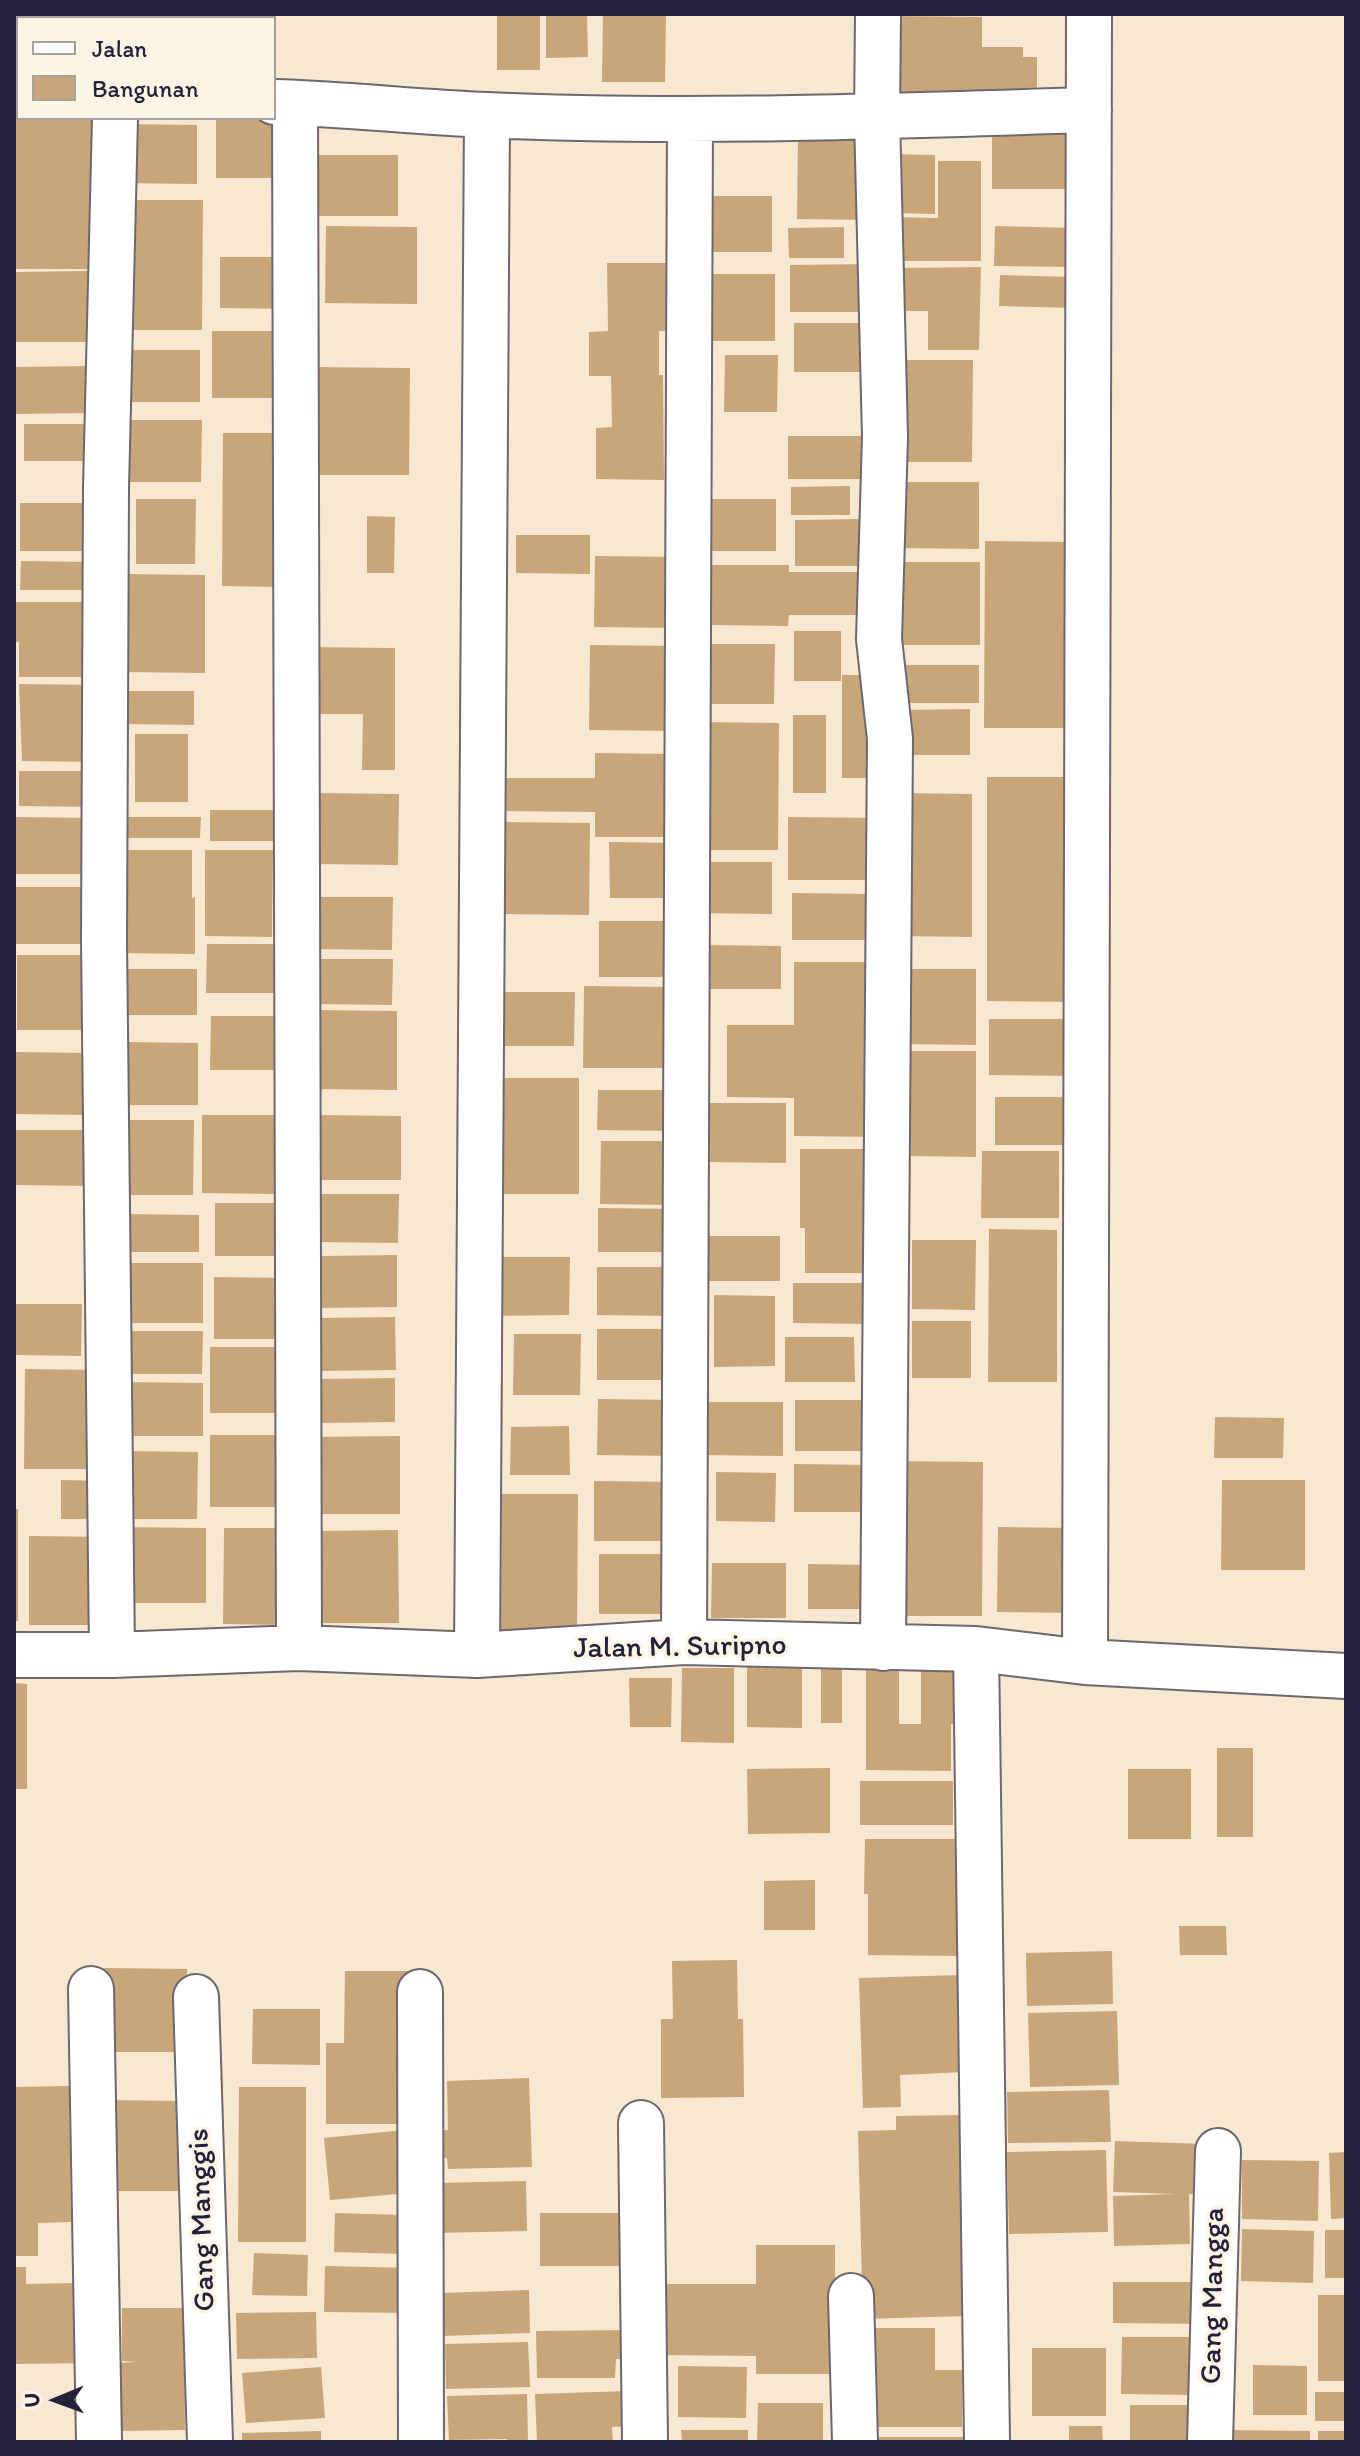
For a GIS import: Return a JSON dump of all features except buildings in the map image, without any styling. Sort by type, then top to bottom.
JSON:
[{"type":"street","points":[[878,14],[877,117],[885,437],[879,639],[890,739],[883,1648]]},
{"type":"street","points":[[1085,1662],[1089,14]]},
{"type":"street","points":[[299,1648],[285,102],[487,115],[690,119],[1089,110]]},
{"type":"street","points":[[477,1655],[487,115]]},
{"type":"street","points":[[684,1642],[690,119]]},
{"type":"street","points":[[112,1655],[104,925],[106,488],[115,120]]},
{"type":"street","name":"Jalan M. Suripno","points":[[14,1655],[112,1655],[299,1648],[477,1655],[684,1642],[976,1649],[1085,1662],[1346,1676]]},
{"type":"street","points":[[976,1649],[987,2442]]},
{"type":"street","points":[[91,1989],[99,2442]]},
{"type":"street","points":[[420,1992],[421,2442]]},
{"type":"street","name":"Gang Manggis","points":[[196,1997],[210,2442]]},
{"type":"street","points":[[641,2123],[645,2442]]},
{"type":"street","name":"Gang Mangga","points":[[1210,2442],[1218,2151]]},
{"type":"street","points":[[851,2296],[855,2442]]}]
